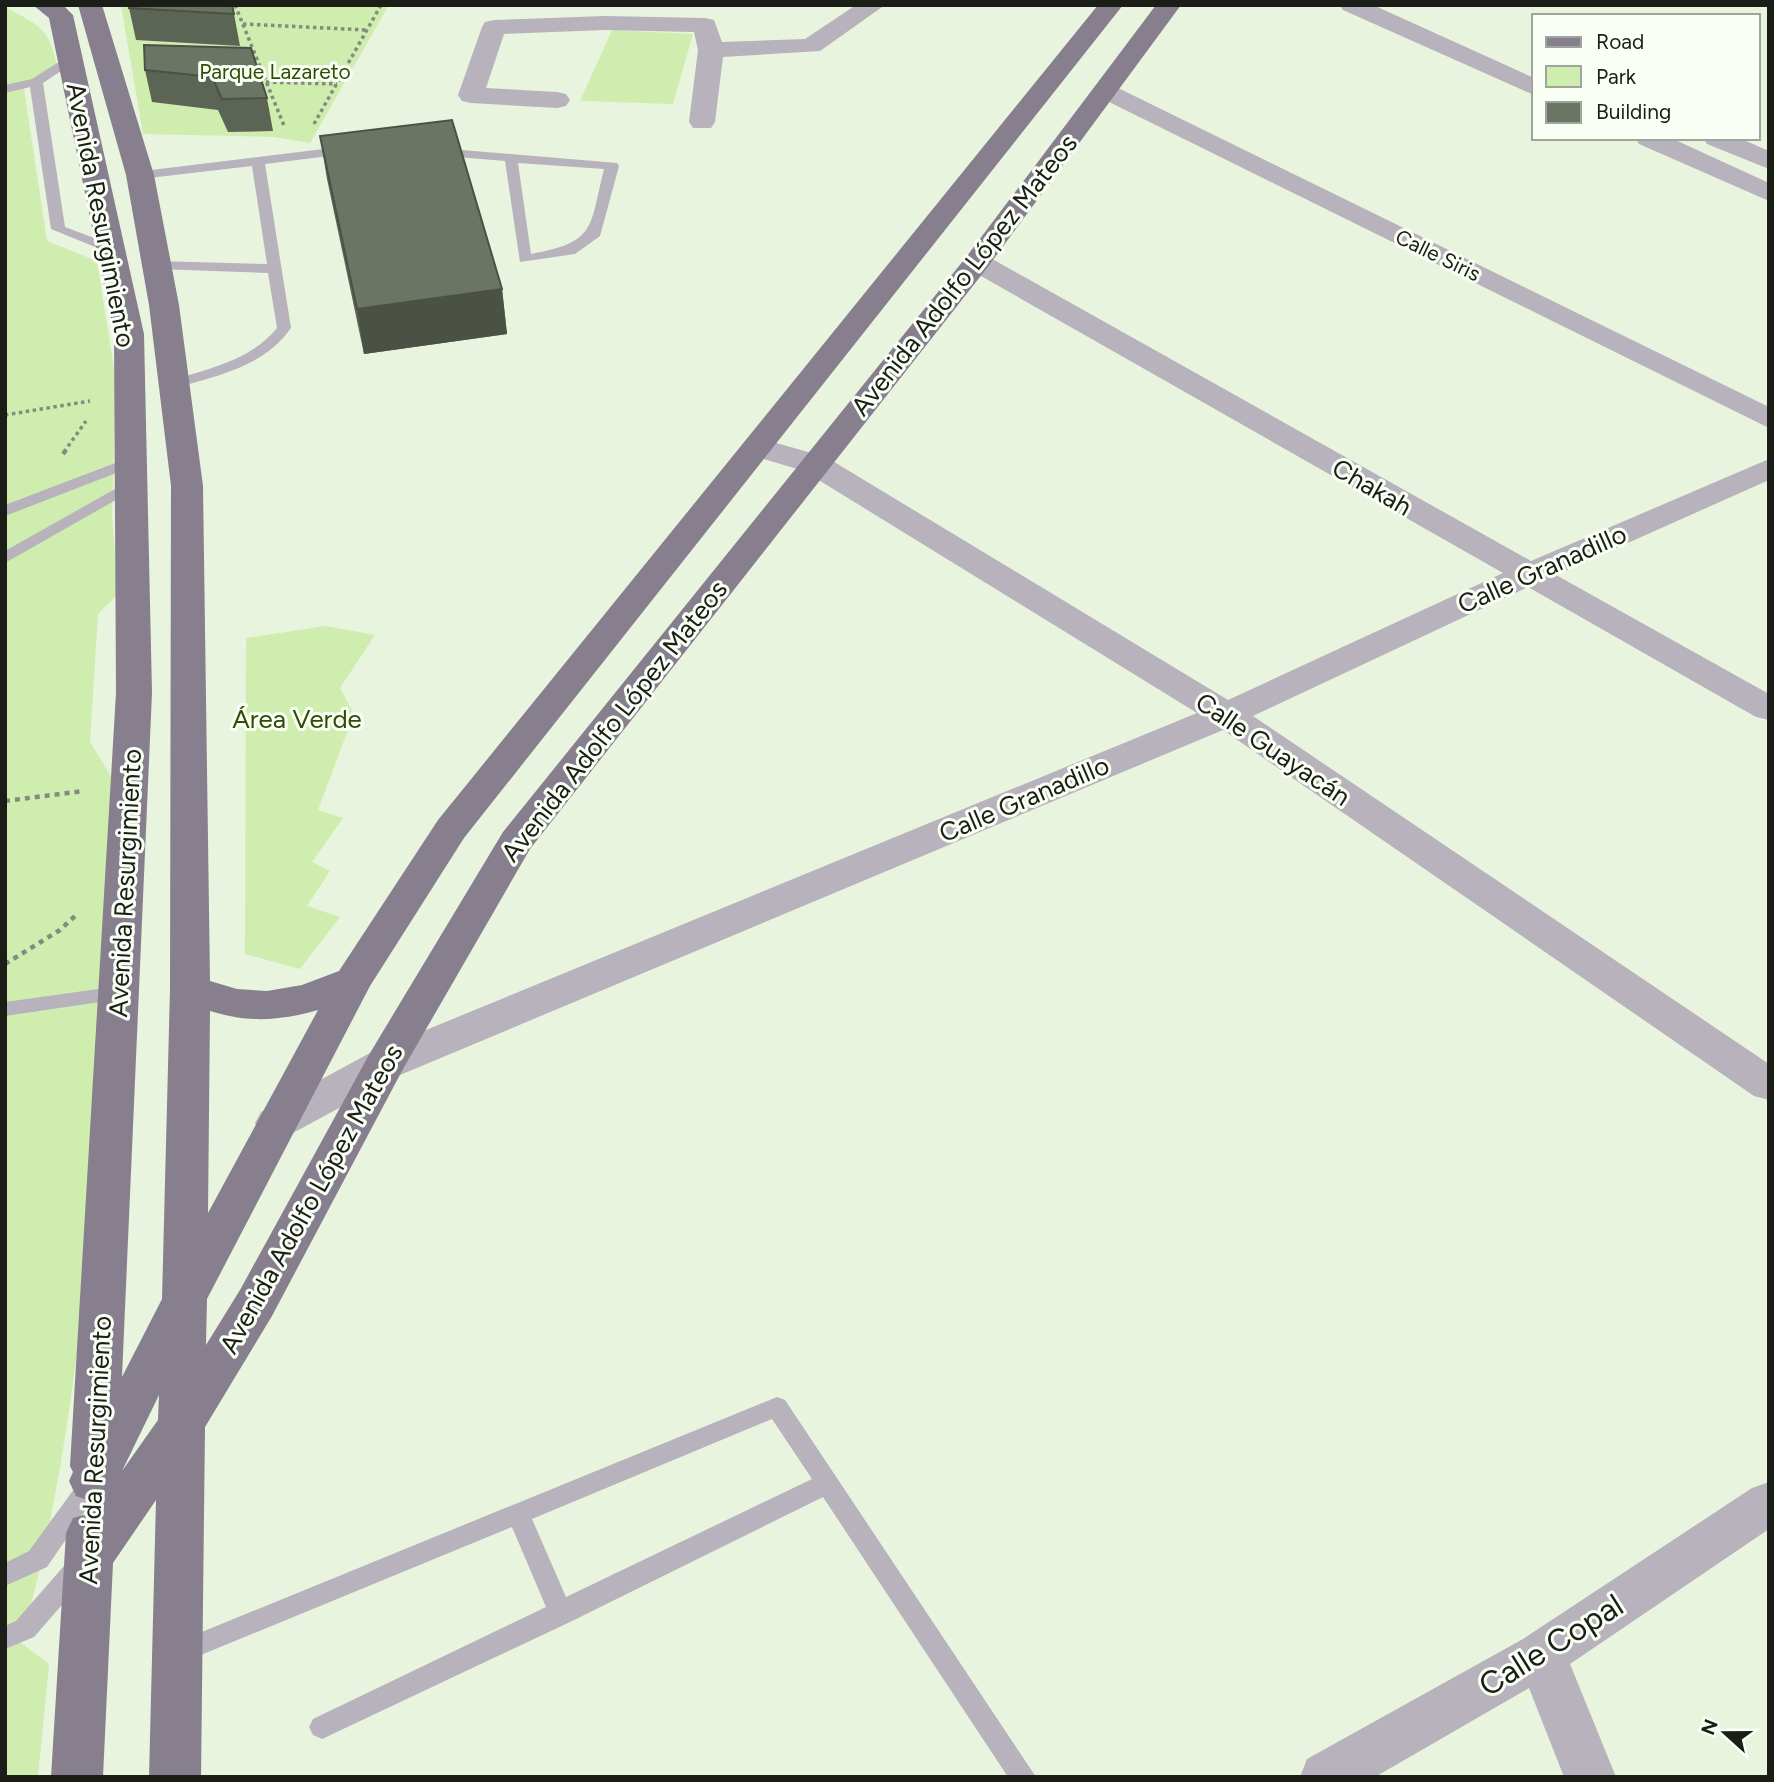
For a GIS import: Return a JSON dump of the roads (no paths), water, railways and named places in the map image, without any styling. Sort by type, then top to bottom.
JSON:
[{"type":"main road","name":"Avenida Resurgimiento","points":[[45,5],[61,15],[129,334],[134,693],[77,1777]]},
{"type":"main road","name":"Avenida Resurgimiento","points":[[90,5],[140,175],[174,384],[187,486],[190,989],[175,1777]]},
{"type":"main road","name":"Avenida Adolfo López Mateos","points":[[93,1481],[185,1297],[354,981],[452,829],[1111,5]]},
{"type":"main road","name":"Avenida Adolfo López Mateos","points":[[89,1557],[183,1424],[257,1303],[385,1065],[516,841],[977,262],[1171,6]]},
{"type":"main road","points":[[190,989],[239,1004],[278,1004],[318,996],[354,981]]},
{"type":"street","points":[[710,50],[811,46],[873,5]]},
{"type":"street","points":[[1352,5],[1532,86]]},
{"type":"street","points":[[1408,5],[1496,43]]},
{"type":"street","points":[[557,100],[471,95],[494,27],[605,23],[705,25],[710,50],[702,122]]},
{"type":"street","name":"Calle Siris","points":[[1108,91],[1769,419]]},
{"type":"street","points":[[1652,140],[1769,192]]},
{"type":"street","points":[[1721,140],[1769,161]]},
{"type":"street","name":"Chakah","points":[[977,262],[1527,575],[1769,709]]},
{"type":"street","name":"Calle Guayacán","points":[[758,447],[815,464],[1226,715],[1769,1085]]},
{"type":"street","name":"Calle Granadillo","points":[[276,1123],[385,1065],[1226,715],[1527,575],[1769,468]]},
{"type":"street","name":"Calle Copal","points":[[1326,1777],[1541,1655],[1769,1503]]},
{"type":"street","points":[[1541,1655],[1590,1777]]},
{"type":"lane","points":[[5,89],[37,82],[70,61]]},
{"type":"lane","points":[[37,82],[58,229],[110,248]]},
{"type":"lane","points":[[140,175],[359,149]]},
{"type":"lane","points":[[418,150],[612,166],[595,233],[570,251],[525,259],[511,159]]},
{"type":"lane","points":[[174,384],[248,359],[274,344],[284,328],[258,162]]},
{"type":"lane","points":[[156,265],[274,270]]},
{"type":"lane","points":[[5,511],[131,474]]},
{"type":"lane","points":[[5,558],[131,474]]},
{"type":"lane","points":[[5,1009],[120,993]]},
{"type":"lane","points":[[179,1653],[777,1407],[1023,1777]]},
{"type":"lane","points":[[5,1575],[38,1559],[93,1481]]},
{"type":"lane","points":[[322,1727],[828,1483]]},
{"type":"lane","points":[[518,1513],[561,1614]]},
{"type":"lane","points":[[5,1638],[24,1629],[89,1557]]},
{"type":"park label","name":"Parque Lazareto","points":[[275,71]]},
{"type":"park label","name":"Área Verde","points":[[297,719]]}]
